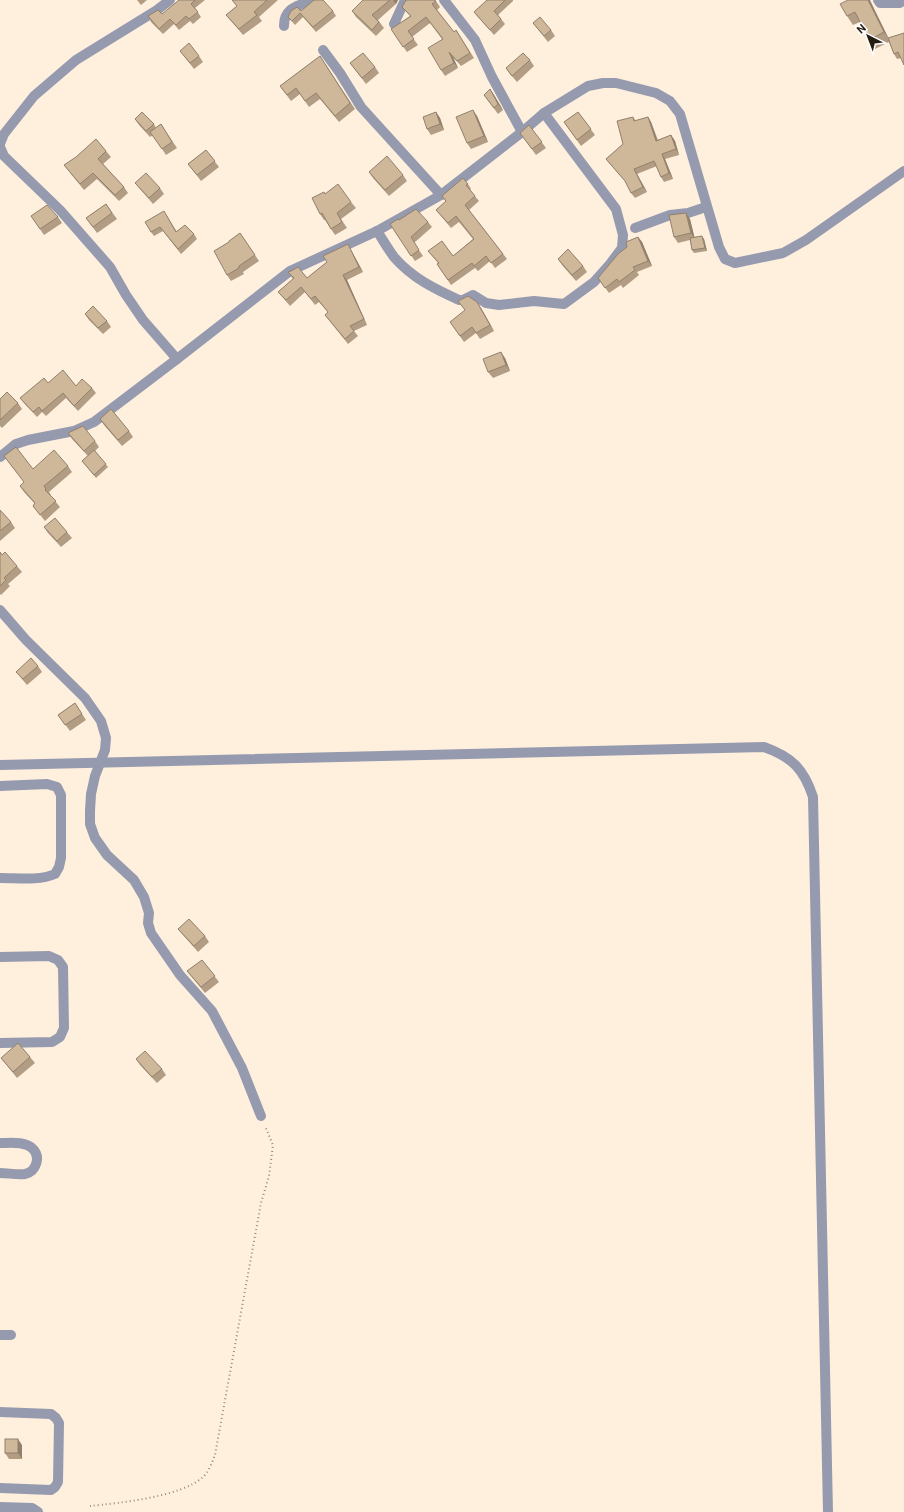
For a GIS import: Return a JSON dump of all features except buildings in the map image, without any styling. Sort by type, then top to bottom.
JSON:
[{"type":"street","points":[[170,0],[158,10],[76,60],[34,96],[4,134],[0,146],[4,156],[60,210],[110,267],[126,295],[143,320],[177,359]]},
{"type":"street","points":[[284,26],[285,15],[289,11],[301,4],[313,0]]},
{"type":"street","points":[[394,24],[405,0]]},
{"type":"street","points":[[444,0],[475,40],[492,77],[522,132]]},
{"type":"street","points":[[878,0],[880,3],[901,4]]},
{"type":"street","points":[[323,50],[361,107],[441,195]]},
{"type":"street","points":[[0,457],[16,444],[28,440],[74,431],[94,422],[290,271],[377,231],[441,195],[544,114],[588,86],[603,83],[616,83],[635,86],[656,92],[670,101],[680,114],[706,207],[719,247],[726,259],[735,263],[783,253],[806,240],[904,172]]},
{"type":"street","points":[[377,231],[394,257],[410,272],[426,284],[459,300],[463,300],[473,295],[486,303],[499,305],[534,301],[564,304],[598,278],[622,248],[623,235],[616,209],[544,114]]},
{"type":"street","points":[[635,228],[670,215],[688,213],[706,207]]},
{"type":"street","points":[[0,610],[26,640],[85,698],[101,721],[106,738],[90,800],[90,824],[95,838],[107,855],[134,880],[144,897],[149,913],[148,923],[151,933],[180,975],[212,1011],[242,1068],[261,1116]]},
{"type":"street","points":[[0,765],[764,747],[780,753],[792,761],[802,772],[809,784],[813,797],[828,1512]]},
{"type":"street","points":[[0,786],[47,784],[56,787],[62,795],[60,858],[59,867],[55,874],[38,878],[0,878]]},
{"type":"street","points":[[0,957],[49,956],[58,960],[63,967],[64,1028],[60,1037],[52,1042],[0,1043]]},
{"type":"street","points":[[0,1143],[19,1143],[27,1146],[34,1150],[37,1158],[36,1166],[26,1174],[0,1173]]},
{"type":"street","points":[[0,1334],[11,1335]]},
{"type":"street","points":[[0,1412],[51,1414],[59,1423],[58,1482],[55,1487],[51,1490],[0,1488]]},
{"type":"street","points":[[0,1507],[32,1508],[38,1512]]},
{"type":"path","points":[[90,1506],[130,1502],[161,1495],[186,1487],[204,1476],[216,1455],[261,1203],[269,1176],[273,1145],[261,1116]]}]
